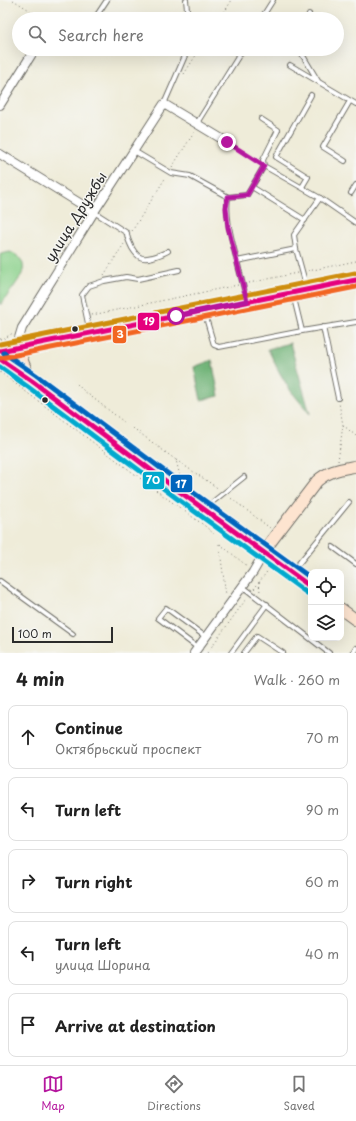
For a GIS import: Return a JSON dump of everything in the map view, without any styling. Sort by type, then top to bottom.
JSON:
[{"type":"street","points":[[0,105],[31,56]]},
{"type":"street","points":[[164,104],[227,142]]},
{"type":"street","name":"улица Дружбы","points":[[19,347],[19,338],[22,328],[94,212],[164,104]]},
{"type":"street","points":[[0,154],[94,212]]},
{"type":"street","points":[[0,351],[356,280]]},
{"type":"street","points":[[19,347],[25,370],[32,380]]},
{"type":"street","points":[[0,358],[32,380],[203,509],[308,585]]},
{"type":"street","points":[[196,650],[256,567],[269,544],[317,481],[324,475],[337,469],[356,466]]},
{"type":"street","points":[[344,611],[356,620]]},
{"type":"lane","points":[[99,12],[107,0]]},
{"type":"lane","points":[[186,0],[187,12]]},
{"type":"lane","points":[[265,12],[273,0]]},
{"type":"lane","points":[[164,104],[185,56]]},
{"type":"lane","points":[[303,56],[318,82]]},
{"type":"lane","points":[[198,124],[237,58]]},
{"type":"lane","points":[[290,65],[356,104]]},
{"type":"lane","points":[[302,187],[308,177],[276,157],[311,95]]},
{"type":"lane","points":[[346,160],[323,147],[350,101]]},
{"type":"lane","points":[[134,150],[169,172],[190,176],[228,197],[247,195],[264,166],[263,160],[278,130],[261,120]]},
{"type":"lane","points":[[264,166],[320,198],[356,223]]},
{"type":"lane","points":[[352,192],[356,185]]},
{"type":"lane","points":[[252,187],[305,220]]},
{"type":"lane","points":[[228,197],[226,208],[228,227],[247,301]]},
{"type":"lane","points":[[307,290],[296,249],[294,235],[320,198]]},
{"type":"lane","points":[[94,212],[127,233],[127,238],[136,255],[141,258],[145,259],[168,251]]},
{"type":"lane","points":[[237,261],[296,249]]},
{"type":"lane","points":[[90,333],[82,296],[89,286],[126,277],[138,279],[179,270]]},
{"type":"lane","points":[[292,292],[302,331]]},
{"type":"lane","points":[[204,310],[214,345],[219,347],[356,322]]},
{"type":"lane","points":[[324,327],[338,398]]},
{"type":"lane","points":[[203,509],[244,477]]},
{"type":"lane","points":[[291,573],[349,502]]},
{"type":"lane","points":[[333,547],[356,564]]},
{"type":"lane","points":[[0,581],[73,634]]},
{"type":"lane","points":[[242,586],[329,653]]},
{"type":"lane","points":[[231,653],[267,604]]},
{"type":"lane","points":[[196,650],[158,618],[166,608],[206,637]]},
{"type":"lane","points":[[248,630],[283,653]]},
{"type":"lane","points":[[244,653],[257,636]]},
{"type":"lane","points":[[353,653],[356,648]]},
{"type":"path","points":[[13,0],[33,12]]},
{"type":"path","points":[[224,12],[232,0]]},
{"type":"path","points":[[100,283],[198,124]]},
{"type":"path","points":[[227,142],[264,166]]},
{"type":"path","points":[[86,316],[356,261]]},
{"type":"path","points":[[0,372],[214,534]]},
{"type":"path","points":[[77,384],[124,422]]},
{"type":"path","points":[[337,469],[343,425],[338,398]]},
{"type":"path","points":[[343,425],[356,436]]},
{"type":"path","points":[[133,428],[176,460],[181,483]]},
{"type":"path","points":[[227,600],[219,544],[250,569]]},
{"type":"path","points":[[207,653],[270,567]]},
{"type":"path","points":[[259,582],[260,599]]},
{"type":"green space","points":[[10,252],[22,261],[23,271],[17,283],[0,305],[0,255]]},
{"type":"green space","points":[[290,343],[310,414],[290,390],[268,349]]},
{"type":"green space","points":[[212,360],[219,396],[201,400],[194,367]]},
{"type":"transit line","points":[[0,344],[355,273]]},
{"type":"transit line","name":"19","points":[[0,351],[356,280]]},
{"type":"transit line","name":"3","points":[[1,358],[356,287]]},
{"type":"transit line","name":"17","points":[[4,353],[308,576]]},
{"type":"transit line","name":"19","points":[[0,359],[308,585]]},
{"type":"transit line","name":"70","points":[[0,367],[307,593]]},
{"type":"route","points":[[176,316],[247,301],[228,227],[226,208],[228,197],[247,195],[264,166],[227,142]]}]
